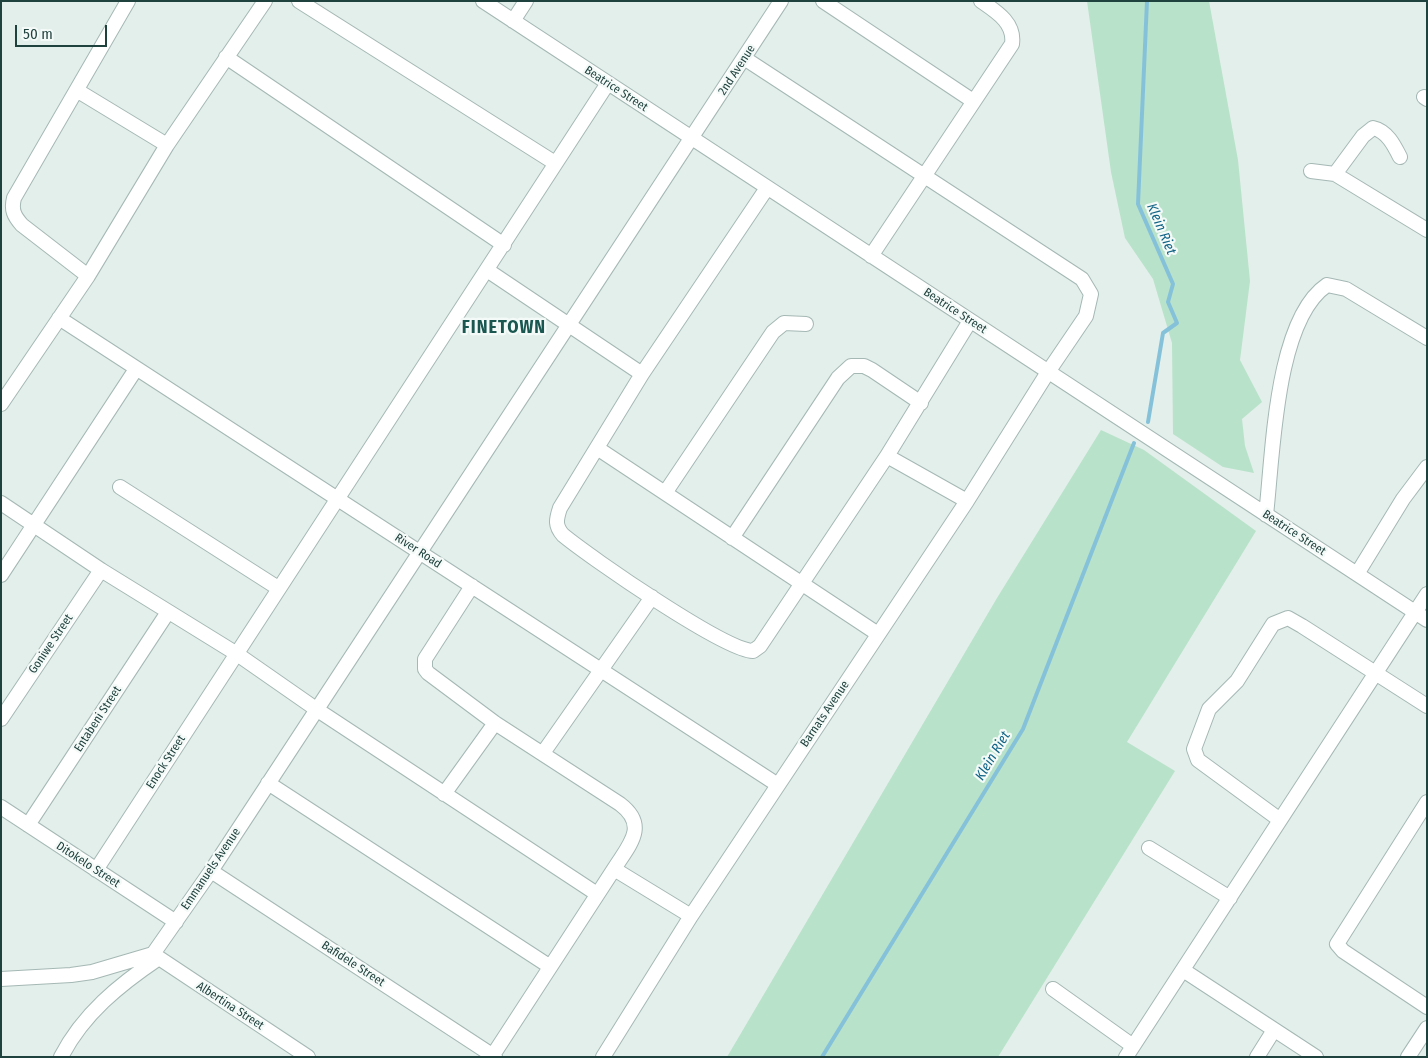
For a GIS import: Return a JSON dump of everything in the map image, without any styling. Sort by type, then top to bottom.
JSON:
[{"type":"street","points":[[88,276],[22,225],[16,218],[12,206],[14,198],[78,91],[128,1]]},
{"type":"street","points":[[1,404],[88,276],[167,145],[265,1]]},
{"type":"street","points":[[299,1],[555,163]]},
{"type":"street","name":"Beatrice Street","points":[[484,1],[1421,616]]},
{"type":"street","points":[[513,21],[526,1]]},
{"type":"street","name":"2nd Avenue","points":[[420,552],[781,1]]},
{"type":"street","points":[[823,1],[973,101]]},
{"type":"street","points":[[871,256],[1012,44],[1013,34],[1007,21],[981,1]]},
{"type":"street","points":[[226,57],[504,245]]},
{"type":"street","name":"Barnats Avenue","points":[[603,1057],[691,916],[967,501],[1048,372],[1086,316],[1090,302],[1091,294],[1082,279],[925,174],[744,58]]},
{"type":"street","name":"Enock Street","points":[[96,870],[608,83]]},
{"type":"street","points":[[78,91],[167,145]]},
{"type":"street","points":[[1335,174],[1363,136],[1373,128],[1380,130],[1388,137],[1400,157]]},
{"type":"street","points":[[1311,171],[1335,174],[1427,230]]},
{"type":"street","points":[[767,188],[642,374],[560,508],[556,524],[569,540],[652,596],[724,640],[747,651],[753,651],[760,646],[887,456],[970,321]]},
{"type":"street","points":[[487,270],[642,374]]},
{"type":"street","points":[[1266,515],[1285,356],[1311,300],[1328,286],[1346,289],[1427,338]]},
{"type":"street","name":"River Road","points":[[59,318],[778,785]]},
{"type":"street","points":[[664,493],[773,332],[784,322],[806,324]]},
{"type":"street","points":[[732,538],[835,382],[851,366],[864,366],[872,370],[921,403]]},
{"type":"street","points":[[1,575],[136,368]]},
{"type":"street","points":[[597,448],[878,634]]},
{"type":"street","points":[[887,456],[967,501]]},
{"type":"street","points":[[1357,574],[1403,499],[1427,467]]},
{"type":"street","points":[[120,487],[278,588]]},
{"type":"street","points":[[1,503],[101,570],[237,654],[316,709],[597,894]]},
{"type":"street","name":"Emmanuels Avenue","points":[[60,1057],[84,1021],[121,984],[156,956],[176,922],[420,552]]},
{"type":"street","name":"Goniwe Street","points":[[1,718],[101,570]]},
{"type":"street","points":[[472,586],[425,659],[425,668],[434,680],[495,723],[620,804],[634,817],[636,832],[614,869],[549,966],[494,1056]]},
{"type":"street","points":[[1053,989],[1130,1051],[1375,675],[1421,616],[1427,594]]},
{"type":"street","points":[[543,753],[652,596]]},
{"type":"street","name":"Entabeni Street","points":[[28,825],[168,612]]},
{"type":"street","points":[[1280,820],[1198,760],[1194,749],[1209,709],[1236,680],[1273,624],[1288,618],[1375,675],[1427,706]]},
{"type":"street","points":[[444,794],[495,723]]},
{"type":"street","points":[[268,782],[549,966]]},
{"type":"street","points":[[1425,1003],[1342,951],[1337,944],[1427,802]]},
{"type":"street","name":"Ditokelo Street","points":[[1,807],[176,922]]},
{"type":"street","points":[[1149,848],[1230,898]]},
{"type":"street","points":[[614,869],[691,916]]},
{"type":"street","name":"Bafidele Street","points":[[211,871],[494,1056]]},
{"type":"street","points":[[1,979],[72,975],[156,956]]},
{"type":"street","name":"Albertina Street","points":[[156,956],[308,1057]]},
{"type":"street","points":[[1183,970],[1316,1057]]},
{"type":"street","points":[[1408,1057],[1427,1028]]},
{"type":"street","points":[[1258,1057],[1274,1030]]},
{"type":"green space","points":[[1087,1],[1209,1],[1238,160],[1250,281],[1240,360],[1262,402],[1242,419],[1245,446],[1254,473],[1223,467],[1173,434],[1172,343],[1153,279],[1125,238],[1111,172]]},
{"type":"green space","points":[[1101,430],[1144,450],[1256,531],[1127,742],[1175,771],[998,1057],[727,1057],[997,598]]},
{"type":"waterway","name":"Klein Riet","points":[[1147,1],[1138,204],[1173,284],[1168,302],[1177,323],[1163,333],[1148,422]]},
{"type":"waterway","name":"Klein Riet","points":[[822,1057],[1023,729],[1134,443]]},
{"type":"district","name":"FINETOWN","points":[[504,328]]}]
